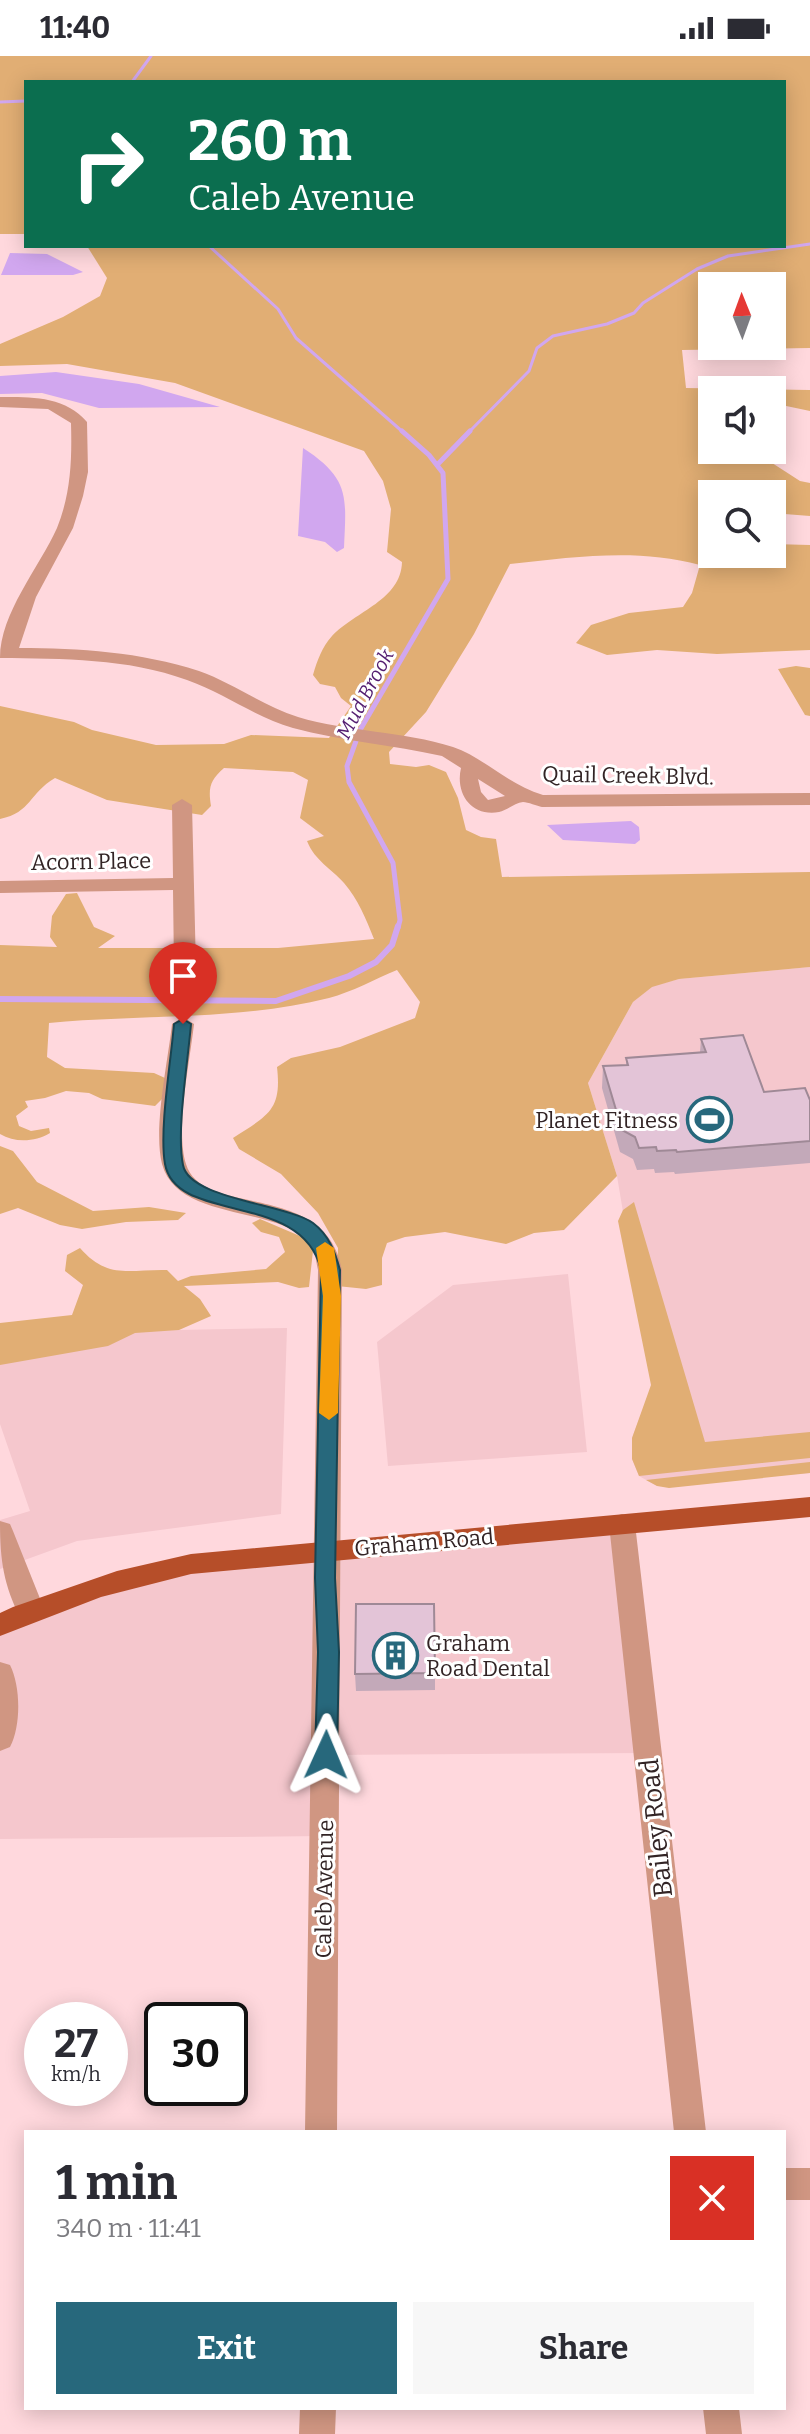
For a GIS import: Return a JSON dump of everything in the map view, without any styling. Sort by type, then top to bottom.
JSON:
[{"type":"main road","name":"Graham Road","points":[[0,1625],[74,1594],[160,1570],[325,1551],[810,1507]]},
{"type":"street","points":[[0,402],[31,402],[62,409],[79,422],[80,433],[80,472],[65,528],[27,597],[4,653]]},
{"type":"street","name":"Quail Creek Blvd.","points":[[4,653],[89,654],[154,665],[195,676],[266,712],[297,723],[412,742],[449,752],[523,795],[542,801],[810,799]]},
{"type":"street","points":[[471,766],[469,790],[482,805],[496,807],[523,795]]},
{"type":"street","points":[[182,805],[185,969]]},
{"type":"street","name":"Acorn Place","points":[[0,887],[184,884]]},
{"type":"street","name":"Caleb Avenue","points":[[183,1024],[173,1141],[174,1167],[180,1178],[197,1191],[290,1219],[307,1228],[326,1249],[332,1296],[325,1551],[328,1652],[321,2130]]},
{"type":"street","name":"Bailey Road","points":[[622,1524],[690,2130]]},
{"type":"street","points":[[0,1531],[31,1611]]},
{"type":"street","points":[[0,1673],[4,1691],[0,1739]]},
{"type":"street","points":[[786,2184],[810,2184]]},
{"type":"street","points":[[317,2434],[318,2410]]},
{"type":"street","points":[[721,2410],[724,2434]]},
{"type":"shaded area","points":[[0,56],[810,56],[810,348],[786,348],[786,272],[698,272],[698,350],[682,350],[686,388],[698,388],[698,464],[774,464],[800,481],[810,483],[810,516],[786,514],[786,480],[698,480],[698,565],[629,555],[510,564],[474,634],[426,712],[389,752],[390,764],[429,765],[446,772],[458,798],[466,830],[496,839],[502,877],[810,872],[810,967],[679,979],[652,987],[633,1002],[588,1083],[617,1176],[564,1230],[534,1233],[506,1244],[445,1232],[405,1237],[387,1243],[382,1258],[382,1285],[366,1289],[337,1286],[338,1248],[318,1213],[281,1174],[239,1149],[233,1138],[264,1117],[275,1103],[277,1067],[291,1058],[340,1047],[415,1018],[420,1002],[397,970],[338,995],[294,1005],[224,1014],[49,1023],[47,1057],[65,1068],[154,1073],[165,1078],[162,1099],[155,1106],[66,1091],[25,1101],[28,1107],[16,1116],[19,1126],[31,1131],[49,1128],[50,1133],[25,1140],[0,1134],[0,945],[57,947],[50,937],[52,916],[66,894],[77,893],[94,927],[115,936],[98,948],[278,948],[374,939],[353,896],[314,854],[307,841],[324,836],[300,818],[308,780],[293,772],[224,768],[213,781],[211,806],[202,815],[107,800],[55,778],[18,812],[0,819],[0,706],[74,722],[92,730],[156,745],[224,744],[251,735],[329,738],[351,706],[341,698],[335,687],[320,684],[313,675],[318,659],[332,636],[386,596],[400,575],[402,562],[387,552],[391,509],[383,481],[364,451],[175,383],[67,364],[0,366],[0,344],[63,317],[100,296],[107,278],[88,248],[786,248],[786,80],[24,80],[24,234],[0,234]]},
{"type":"shaded area","points":[[10,253],[47,254],[83,272],[73,275],[1,275]]},
{"type":"shaded area","points":[[56,372],[139,384],[220,407],[99,408],[42,393],[0,394],[0,376]]},
{"type":"shaded area","points":[[786,390],[810,390],[810,411],[786,406]]},
{"type":"shaded area","points":[[303,448],[330,470],[342,491],[345,503],[344,548],[337,552],[325,542],[298,536]]},
{"type":"shaded area","points":[[786,544],[810,545],[810,650],[717,654],[657,650],[607,655],[576,643],[591,625],[629,613],[683,607],[692,593],[699,568],[786,568]]},
{"type":"shaded area","points":[[796,666],[810,668],[810,716],[805,715],[778,669]]},
{"type":"shaded area","points":[[631,821],[639,827],[640,840],[635,844],[563,840],[547,825]]},
{"type":"shaded area","points":[[810,967],[810,1473],[657,1486],[639,1476],[632,1459],[632,1438],[652,1385],[617,1176],[588,1083],[633,1002],[652,986],[679,979]]},
{"type":"shaded area","points":[[0,1146],[13,1151],[37,1182],[93,1211],[149,1207],[186,1213],[178,1220],[126,1222],[82,1229],[60,1225],[18,1208],[0,1214]]},
{"type":"shaded area","points":[[634,1202],[705,1442],[810,1432],[810,1458],[639,1476],[632,1459],[632,1438],[651,1385],[618,1221],[623,1210]]},
{"type":"shaded area","points":[[260,1219],[314,1242],[309,1287],[299,1288],[278,1282],[184,1286],[200,1299],[211,1316],[179,1330],[135,1333],[108,1346],[0,1365],[0,1323],[72,1315],[83,1285],[65,1271],[67,1255],[80,1248],[100,1265],[110,1269],[167,1270],[178,1281],[191,1276],[266,1269],[285,1252],[279,1237],[261,1232],[252,1223]]},
{"type":"shaded area","points":[[568,1274],[587,1452],[388,1466],[377,1342],[453,1285]]},
{"type":"shaded area","points":[[287,1328],[281,1514],[77,1541],[0,1569],[0,1520],[30,1511],[0,1424],[0,1358],[21,1333]]},
{"type":"shaded area","points":[[810,1462],[810,1473],[669,1488],[646,1480]]},
{"type":"shaded area","points":[[622,1524],[648,1753],[326,1755],[325,1836],[0,1839],[0,1625],[127,1578]]},
{"type":"building","name":"Planet Fitness","points":[[743,1035],[764,1092],[805,1088],[810,1100],[810,1141],[657,1151],[656,1147],[639,1148],[635,1137],[622,1130],[603,1066],[628,1065],[626,1058],[706,1052],[701,1039]]},
{"type":"building","name":"Graham Road Dental","points":[[356,1604],[434,1604],[435,1673],[355,1674]]},
{"type":"waterway","name":"Mud Brook","points":[[133,80],[151,56]]},
{"type":"waterway","points":[[0,102],[24,101]]},
{"type":"waterway","points":[[786,248],[810,244]]},
{"type":"waterway","name":"Mud Brook","points":[[211,248],[278,309],[296,338],[404,433]]},
{"type":"waterway","points":[[468,433],[529,371],[537,348],[553,336],[607,324],[634,313],[643,303],[697,269],[728,256],[783,248]]},
{"type":"waterway","name":"Mud Brook","points":[[398,928],[400,920],[393,863],[349,782],[347,766],[360,730],[448,579],[443,473],[429,455],[402,431]]},
{"type":"waterway","points":[[437,465],[470,431]]},
{"type":"waterway","name":"Mud Brook","points":[[0,999],[276,1001],[349,976],[376,962],[392,945],[398,926]]},
{"type":"slow traffic","points":[[325,1248],[332,1296],[329,1413]]},
{"type":"place","name":"Planet Fitness","points":[[709,1120]]},
{"type":"place","name":"Graham Road Dental","points":[[395,1656]]},
{"type":"route","points":[[183,1024],[173,1141],[174,1167],[180,1178],[197,1191],[290,1219],[307,1228],[326,1249],[332,1296],[328,1359],[325,1578],[328,1652],[326,1755]]}]
